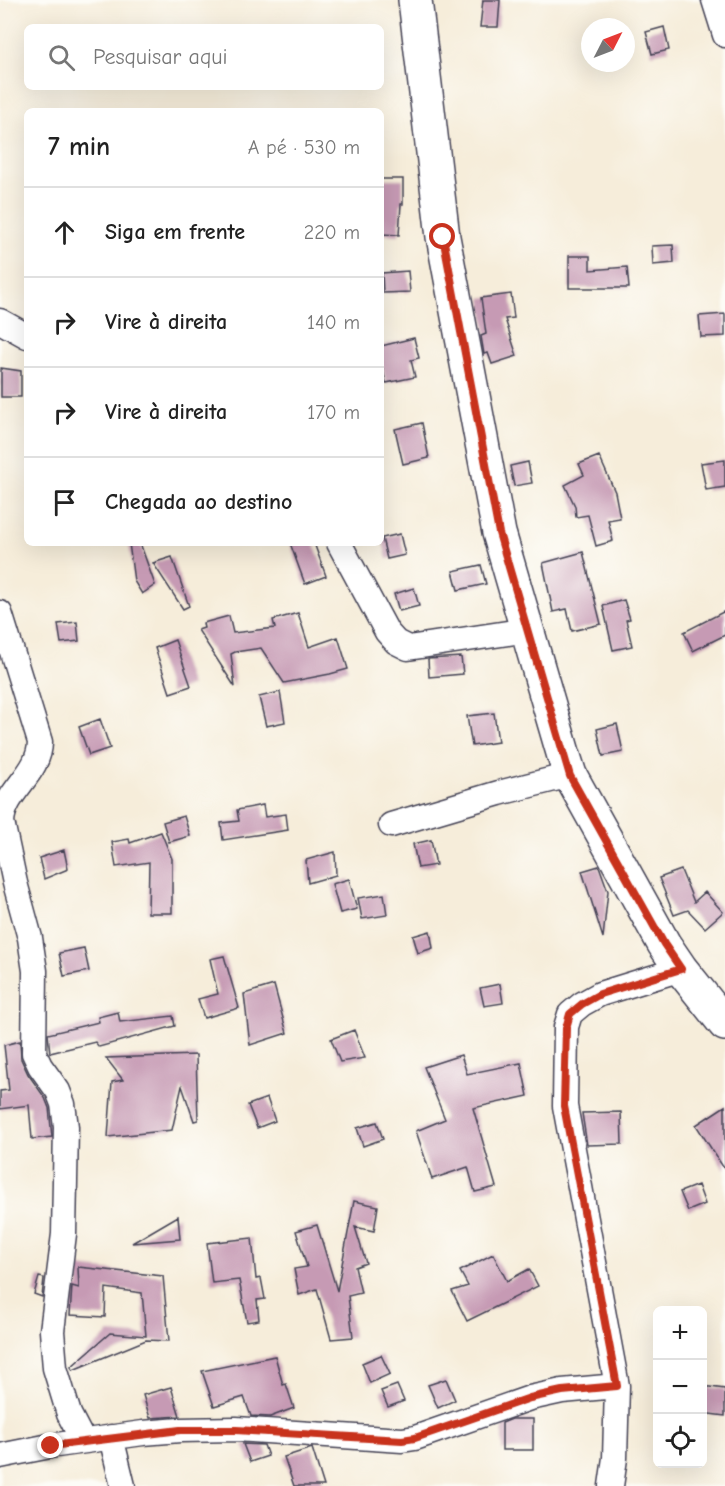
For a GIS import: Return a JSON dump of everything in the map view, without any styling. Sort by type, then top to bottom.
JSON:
[{"type":"street","points":[[415,0],[443,237],[499,533],[570,776],[664,944],[725,1024]]},
{"type":"street","points":[[714,0],[725,35]]},
{"type":"street","points":[[0,321],[24,334]]},
{"type":"street","points":[[341,546],[387,632],[396,642],[408,648],[528,630]]},
{"type":"street","points":[[0,613],[40,742],[37,761],[6,804],[2,822],[30,938],[35,971],[34,1053],[40,1066],[58,1090],[63,1104],[66,1127],[64,1234],[52,1331],[55,1368],[69,1414],[83,1441]]},
{"type":"street","points":[[391,825],[499,793],[570,776]]},
{"type":"street","points":[[611,1486],[615,1458],[617,1386],[564,1106],[566,1028],[570,1014],[591,999],[681,969]]},
{"type":"street","points":[[0,1456],[83,1441],[180,1430],[236,1430],[402,1440],[415,1438],[530,1398],[562,1391],[617,1386]]},
{"type":"street","points":[[111,1437],[123,1486]]},
{"type":"building","points":[[483,0],[500,0],[498,27],[480,27]]},
{"type":"building","points":[[664,27],[669,50],[652,54],[646,32]]},
{"type":"building","points":[[384,179],[403,179],[399,235],[384,234]]},
{"type":"building","points":[[673,245],[674,263],[653,265],[652,246]]},
{"type":"building","points":[[569,256],[590,256],[590,270],[627,267],[629,288],[569,288]]},
{"type":"building","points":[[408,271],[410,292],[384,293],[384,273]]},
{"type":"building","points":[[511,294],[514,318],[505,319],[517,356],[492,364],[488,353],[484,354],[481,336],[486,334],[481,298]]},
{"type":"building","points":[[725,314],[725,336],[701,337],[699,316]]},
{"type":"building","points":[[414,338],[419,358],[411,360],[415,377],[386,383],[384,345]]},
{"type":"building","points":[[1,368],[21,371],[21,397],[1,397]]},
{"type":"building","points":[[422,423],[429,458],[403,464],[395,429]]},
{"type":"building","points":[[599,456],[615,492],[620,518],[608,520],[613,541],[596,546],[588,515],[576,517],[575,506],[565,485],[584,475],[579,464]]},
{"type":"building","points":[[725,460],[725,487],[706,490],[701,463]]},
{"type":"building","points":[[528,462],[532,483],[514,486],[510,466]]},
{"type":"building","points":[[400,534],[405,555],[387,559],[384,538]]},
{"type":"building","points":[[129,546],[141,546],[155,585],[142,594],[134,581]]},
{"type":"building","points":[[291,546],[315,546],[326,576],[305,584]]},
{"type":"building","points":[[583,552],[601,624],[572,631],[567,609],[553,612],[543,563]]},
{"type":"building","points":[[172,557],[189,606],[183,609],[153,563]]},
{"type":"building","points":[[481,565],[486,584],[458,590],[453,571]]},
{"type":"building","points":[[414,588],[419,606],[399,611],[394,594]]},
{"type":"building","points":[[624,600],[630,619],[626,620],[632,646],[613,650],[603,606]]},
{"type":"building","points":[[725,611],[725,635],[693,651],[684,632]]},
{"type":"building","points":[[298,613],[309,647],[338,637],[348,669],[284,683],[261,648],[235,652],[231,654],[235,687],[198,630],[204,628],[203,623],[229,616],[233,633],[275,628],[273,620]]},
{"type":"building","points":[[77,622],[79,641],[61,643],[58,624]]},
{"type":"building","points":[[175,640],[191,686],[170,693],[155,648]]},
{"type":"building","points":[[461,657],[463,674],[429,677],[428,659]]},
{"type":"building","points":[[280,692],[285,722],[266,726],[259,697]]},
{"type":"building","points":[[494,713],[498,742],[472,746],[467,716]]},
{"type":"building","points":[[100,719],[110,748],[89,755],[79,727]]},
{"type":"building","points":[[617,724],[623,752],[603,756],[597,729]]},
{"type":"building","points":[[263,805],[265,817],[286,814],[288,830],[223,840],[221,823],[239,821],[237,810]]},
{"type":"building","points":[[184,816],[190,836],[169,842],[163,822]]},
{"type":"building","points":[[161,832],[172,859],[172,913],[148,913],[149,862],[116,867],[112,842],[129,839],[130,843]]},
{"type":"building","points":[[431,840],[436,865],[418,868],[413,844]]},
{"type":"building","points":[[64,850],[68,869],[44,879],[39,858]]},
{"type":"building","points":[[335,852],[336,875],[308,883],[306,860]]},
{"type":"building","points":[[599,866],[608,891],[603,938],[582,871]]},
{"type":"building","points":[[681,870],[694,902],[705,892],[723,912],[705,928],[688,910],[674,915],[659,878]]},
{"type":"building","points":[[349,879],[357,909],[340,913],[332,884]]},
{"type":"building","points":[[384,894],[387,915],[362,919],[358,898]]},
{"type":"building","points":[[430,931],[433,948],[418,953],[413,936]]},
{"type":"building","points":[[84,948],[89,971],[64,976],[59,953]]},
{"type":"building","points":[[224,956],[239,1008],[204,1018],[198,999],[218,994],[210,959]]},
{"type":"building","points":[[500,984],[503,1003],[484,1006],[480,988]]},
{"type":"building","points":[[274,985],[287,1033],[250,1045],[244,994]]},
{"type":"building","points":[[118,1012],[120,1022],[173,1016],[175,1026],[99,1047],[95,1042],[50,1053],[48,1034],[99,1022],[98,1017]]},
{"type":"building","points":[[354,1030],[365,1058],[340,1062],[331,1039]]},
{"type":"building","points":[[20,1041],[21,1059],[49,1108],[52,1137],[32,1139],[29,1105],[0,1109],[0,1091],[9,1090],[4,1045]]},
{"type":"building","points":[[196,1055],[198,1120],[194,1121],[182,1086],[172,1130],[108,1137],[112,1082],[123,1080],[106,1058]]},
{"type":"building","points":[[461,1055],[467,1074],[521,1063],[528,1096],[473,1108],[496,1187],[475,1192],[468,1167],[432,1179],[416,1131],[445,1119],[424,1067]]},
{"type":"building","points":[[267,1098],[275,1121],[257,1128],[248,1105]]},
{"type":"building","points":[[725,1106],[725,1170],[696,1125]]},
{"type":"building","points":[[621,1112],[622,1144],[587,1145],[582,1113]]},
{"type":"building","points":[[377,1122],[383,1139],[363,1146],[357,1128]]},
{"type":"building","points":[[698,1185],[705,1204],[688,1211],[680,1192]]},
{"type":"building","points":[[354,1201],[378,1206],[374,1231],[355,1227],[366,1263],[355,1267],[361,1293],[348,1296],[353,1337],[331,1339],[317,1289],[299,1295],[294,1269],[307,1267],[296,1231],[317,1225],[337,1291]]},
{"type":"building","points":[[178,1216],[180,1239],[132,1243]]},
{"type":"building","points":[[252,1238],[256,1279],[261,1278],[265,1299],[257,1300],[259,1320],[247,1322],[239,1280],[212,1283],[207,1243]]},
{"type":"building","points":[[493,1254],[507,1281],[529,1269],[538,1286],[467,1321],[452,1291],[468,1286],[460,1271]]},
{"type":"building","points":[[78,1267],[163,1276],[169,1341],[146,1340],[73,1370],[71,1367],[110,1333],[146,1336],[142,1293],[106,1288],[105,1317],[70,1315],[72,1286],[79,1288]]},
{"type":"building","points":[[39,1277],[44,1278],[42,1297],[34,1294]]},
{"type":"building","points":[[381,1355],[390,1374],[370,1383],[362,1363]]},
{"type":"building","points":[[275,1356],[283,1385],[286,1384],[294,1408],[270,1417],[251,1416],[244,1397],[214,1406],[202,1371]]},
{"type":"building","points":[[446,1379],[455,1400],[438,1408],[428,1385]]},
{"type":"building","points":[[397,1385],[404,1401],[388,1407],[381,1391]]},
{"type":"building","points":[[171,1387],[180,1416],[150,1418],[143,1395]]},
{"type":"building","points":[[707,1387],[725,1389],[725,1416],[707,1414]]},
{"type":"building","points":[[512,1419],[533,1419],[533,1450],[502,1450],[502,1423]]},
{"type":"building","points":[[243,1444],[264,1445],[268,1456],[250,1462]]},
{"type":"building","points":[[312,1448],[324,1486],[294,1486],[284,1457]]},
{"type":"route","points":[[51,1446],[180,1430],[236,1430],[402,1440],[415,1438],[530,1398],[562,1391],[617,1386],[564,1106],[566,1028],[570,1014],[600,994],[681,969],[664,944],[570,776],[499,533],[443,237]]}]
